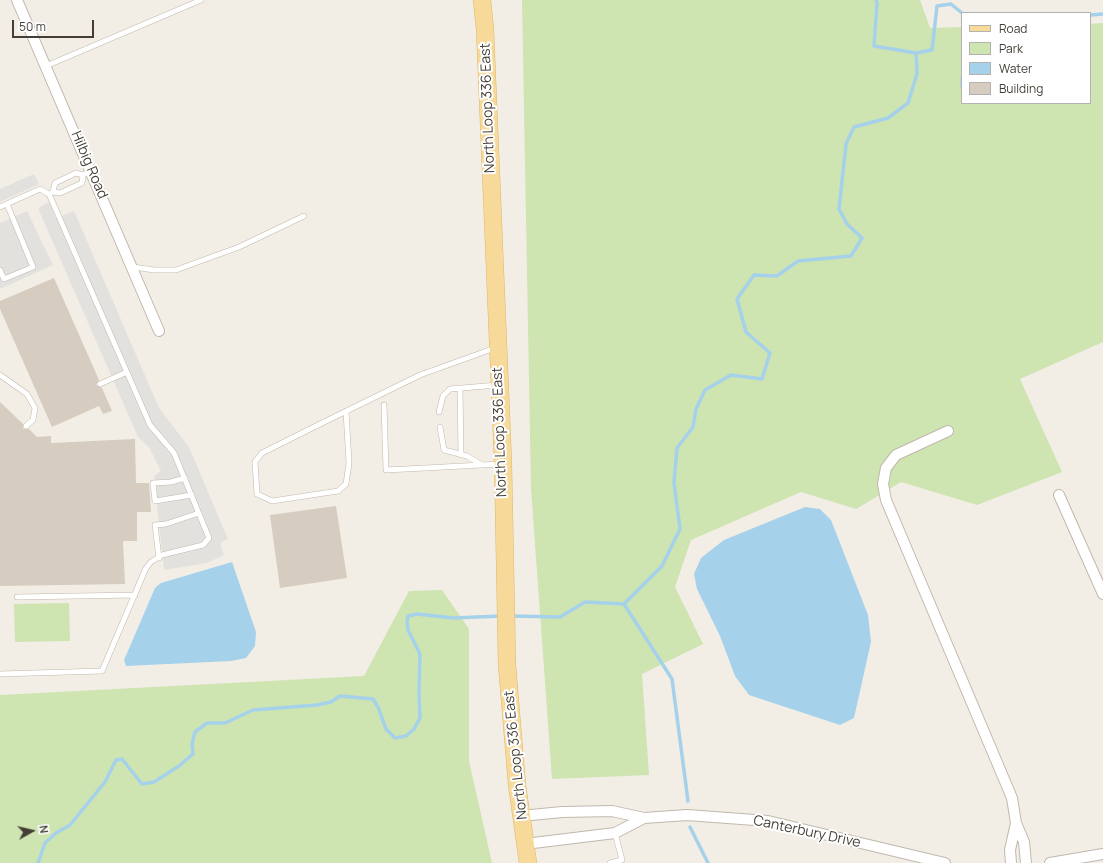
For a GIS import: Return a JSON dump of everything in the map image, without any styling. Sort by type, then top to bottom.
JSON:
[{"type":"main road","name":"North Loop 336 East","points":[[482,0],[485,29],[502,464],[507,665],[521,816],[528,863]]},
{"type":"street","name":"Hilbig Road","points":[[17,0],[46,66],[87,173],[133,267],[159,331]]},
{"type":"street","points":[[948,431],[896,455],[886,468],[883,484],[886,500],[1012,798],[1016,823],[1024,842],[1026,863]]},
{"type":"street","points":[[1059,495],[1103,594]]},
{"type":"street","name":"Canterbury Drive","points":[[521,816],[562,812],[612,811],[644,818],[687,815],[768,821],[909,859],[945,863]]},
{"type":"street","name":"Canterbury Drive","points":[[525,844],[615,833],[644,818]]},
{"type":"street","points":[[1011,863],[1010,850],[1016,823]]},
{"type":"street","points":[[1050,863],[1103,854]]},
{"type":"lane","points":[[46,66],[201,0]]},
{"type":"lane","points":[[0,207],[40,189],[51,193],[60,193],[82,183],[87,173],[76,173],[55,183],[51,193],[150,425],[174,453],[209,538],[203,545],[159,558],[146,568],[102,671],[0,674]]},
{"type":"lane","points":[[0,270],[4,279],[34,267],[7,204]]},
{"type":"lane","points":[[133,267],[154,270],[176,270],[239,247],[304,216]]},
{"type":"lane","points":[[346,411],[349,463],[346,484],[338,491],[272,501],[257,494],[255,462],[262,453],[346,411],[420,375],[497,347]]},
{"type":"lane","points":[[100,384],[127,372]]},
{"type":"lane","points":[[0,375],[27,394],[35,408],[33,420],[26,426]]},
{"type":"lane","points":[[439,412],[443,396],[450,389],[499,385]]},
{"type":"lane","points":[[460,388],[461,455]]},
{"type":"lane","points":[[384,405],[386,470],[502,464]]},
{"type":"lane","points":[[440,427],[444,450],[467,456],[482,465]]},
{"type":"lane","points":[[185,478],[170,482],[153,483],[154,502],[192,494]]},
{"type":"lane","points":[[159,558],[155,525],[166,524],[199,513]]},
{"type":"lane","points":[[17,597],[135,595]]},
{"type":"lane","points":[[610,863],[622,860],[615,833]]},
{"type":"green space","points":[[522,0],[920,0],[930,28],[961,27],[961,104],[1091,104],[1091,24],[1103,23],[1103,342],[1020,379],[1062,472],[977,505],[901,482],[856,509],[801,492],[691,540],[675,587],[703,644],[642,674],[649,775],[552,779],[531,489]]},
{"type":"green space","points":[[442,590],[469,629],[469,761],[492,863],[0,863],[0,695],[364,676],[409,591]]},
{"type":"green space","points":[[69,603],[70,641],[15,642],[14,604]]},
{"type":"shaded area","points":[[34,174],[39,184],[0,202],[0,189]]},
{"type":"shaded area","points":[[49,202],[56,218],[74,211],[159,408],[189,447],[228,539],[220,543],[224,555],[207,563],[164,570],[154,476],[161,471],[149,447],[138,437],[38,208]]},
{"type":"shaded area","points":[[27,211],[53,265],[0,289],[0,223]]},
{"type":"water","points":[[805,507],[820,509],[831,520],[868,615],[871,642],[854,718],[840,725],[749,695],[735,676],[720,636],[697,589],[694,574],[701,558],[724,540]]},
{"type":"water","points":[[232,562],[256,632],[255,646],[246,658],[231,661],[126,666],[124,660],[155,588],[161,583]]},
{"type":"building","points":[[54,278],[99,380],[96,385],[102,388],[112,411],[103,414],[99,406],[52,427],[0,309],[0,301]]},
{"type":"building","points":[[0,402],[23,424],[23,429],[29,429],[37,437],[51,436],[51,443],[135,439],[136,483],[149,483],[151,512],[137,512],[137,541],[123,541],[125,584],[0,586]]},
{"type":"building","points":[[336,506],[347,578],[280,588],[270,515]]},
{"type":"waterway","points":[[624,604],[662,566],[680,529],[674,483],[677,448],[693,427],[696,409],[705,390],[731,375],[762,379],[770,353],[746,332],[737,299],[754,275],[777,276],[798,261],[851,256],[862,238],[847,224],[839,209],[846,144],[854,127],[888,118],[908,103],[917,74],[916,53],[874,46],[876,0]]},
{"type":"waterway","points":[[916,53],[932,50],[937,6],[951,4],[961,12]]},
{"type":"waterway","points":[[1091,15],[1103,14]]},
{"type":"waterway","points":[[511,616],[560,617],[585,602],[624,604]]},
{"type":"waterway","points":[[624,604],[672,679],[688,801]]},
{"type":"waterway","points":[[38,863],[45,843],[56,833],[70,825],[105,782],[116,760],[122,759],[142,784],[154,782],[179,766],[193,754],[192,744],[195,732],[207,723],[225,723],[253,710],[317,705],[331,702],[340,696],[373,699],[378,707],[386,729],[395,738],[406,736],[414,729],[420,718],[420,654],[408,630],[408,616],[417,614],[453,618],[501,616]]},
{"type":"waterway","points":[[690,827],[708,863]]}]
